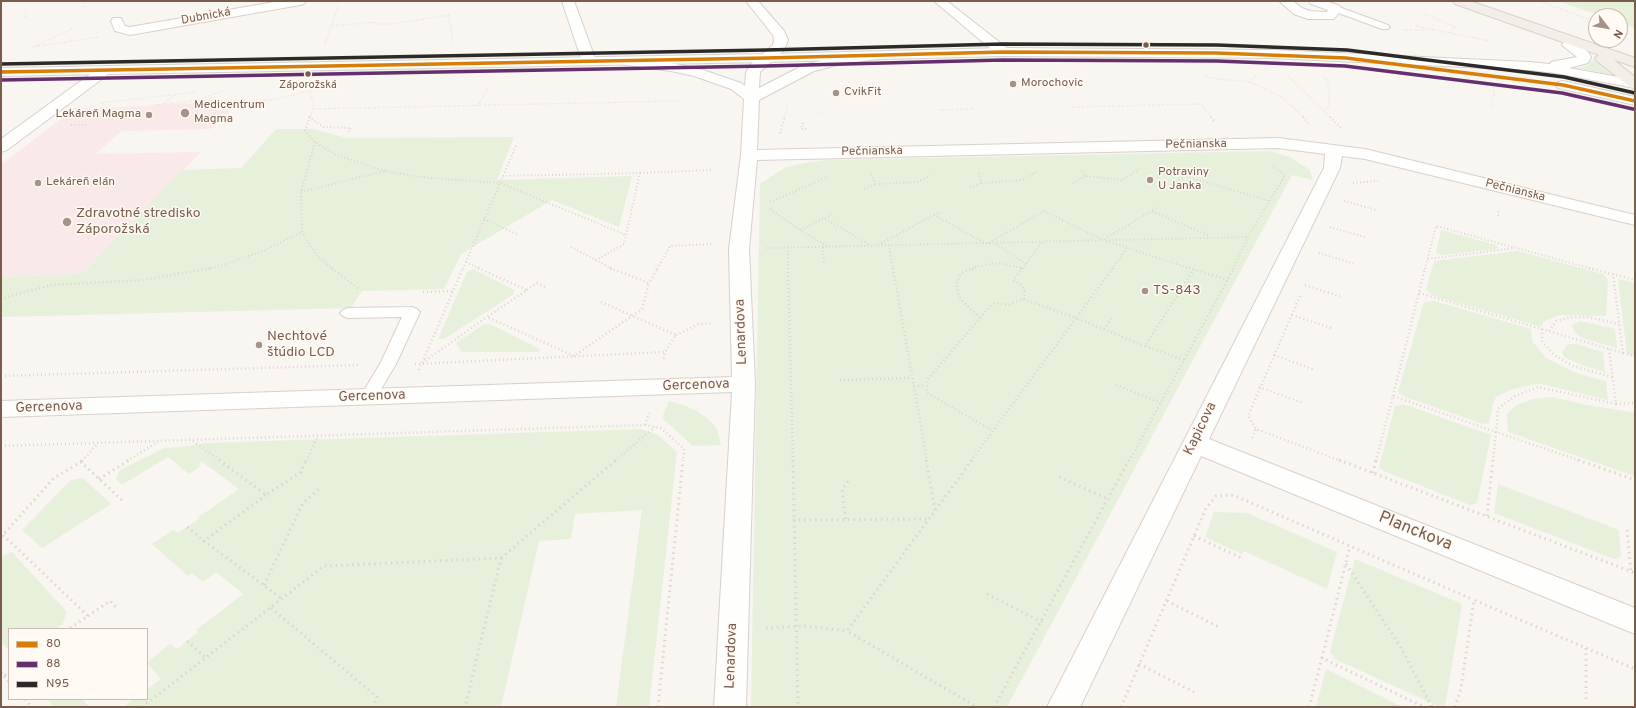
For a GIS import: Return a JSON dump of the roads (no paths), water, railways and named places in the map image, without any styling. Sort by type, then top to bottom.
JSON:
[{"type":"main road","points":[[1459,1],[1609,54]]},
{"type":"main road","points":[[1532,27],[1569,45],[1603,59],[1619,70],[1635,86]]},
{"type":"street","name":"Dubnická","points":[[117,21],[118,28],[130,31],[300,1]]},
{"type":"street","points":[[568,1],[589,61]]},
{"type":"street","name":"Lenardova","points":[[730,707],[744,384],[740,246],[749,155],[753,72],[757,66],[779,47],[781,40],[779,34],[752,1]]},
{"type":"street","points":[[940,1],[1003,52]]},
{"type":"street","points":[[1285,1],[1298,11],[1308,15],[1330,16],[1336,9],[1315,1]]},
{"type":"street","points":[[1529,66],[1569,64],[1583,60],[1583,55],[1569,45]]},
{"type":"street","points":[[1,72],[626,61],[1003,52],[1217,53],[1529,66],[1555,69],[1635,86]]},
{"type":"street","points":[[1609,54],[1635,65]]},
{"type":"street","points":[[626,61],[671,67],[698,73],[736,86],[752,98],[809,68],[836,61],[875,55]]},
{"type":"street","points":[[1346,58],[1563,85],[1635,101]]},
{"type":"street","points":[[1,147],[105,70]]},
{"type":"street","points":[[1563,85],[1635,86]]},
{"type":"street","name":"Pečnianska","points":[[749,155],[1339,141],[1366,154],[1635,220]]},
{"type":"street","name":"Kapicova","points":[[1063,707],[1332,168],[1339,141]]},
{"type":"street","name":"Gercenova","points":[[1,409],[744,384]]},
{"type":"street","name":"Planckova","points":[[1195,443],[1635,620]]},
{"type":"lane","points":[[1336,9],[1385,27]]},
{"type":"lane","points":[[348,313],[412,312],[388,364],[368,397]]},
{"type":"place","name":"Záporožská","points":[[308,74]]},
{"type":"place","name":"Morochovic","points":[[1013,84]]},
{"type":"place","name":"CvikFit","points":[[836,93]]},
{"type":"place","name":"Medicentrum Magma","points":[[185,113]]},
{"type":"place","name":"Lekáreň Magma","points":[[149,115]]},
{"type":"place","name":"Potraviny U Janka","points":[[1150,180]]},
{"type":"place","name":"Lekáreň elán","points":[[38,183]]},
{"type":"place","name":"Zdravotné stredisko Záporožská","points":[[67,222]]},
{"type":"place","name":"TS-843","points":[[1145,291]]},
{"type":"place","name":"Nechtové štúdio LCD","points":[[259,345]]}]
